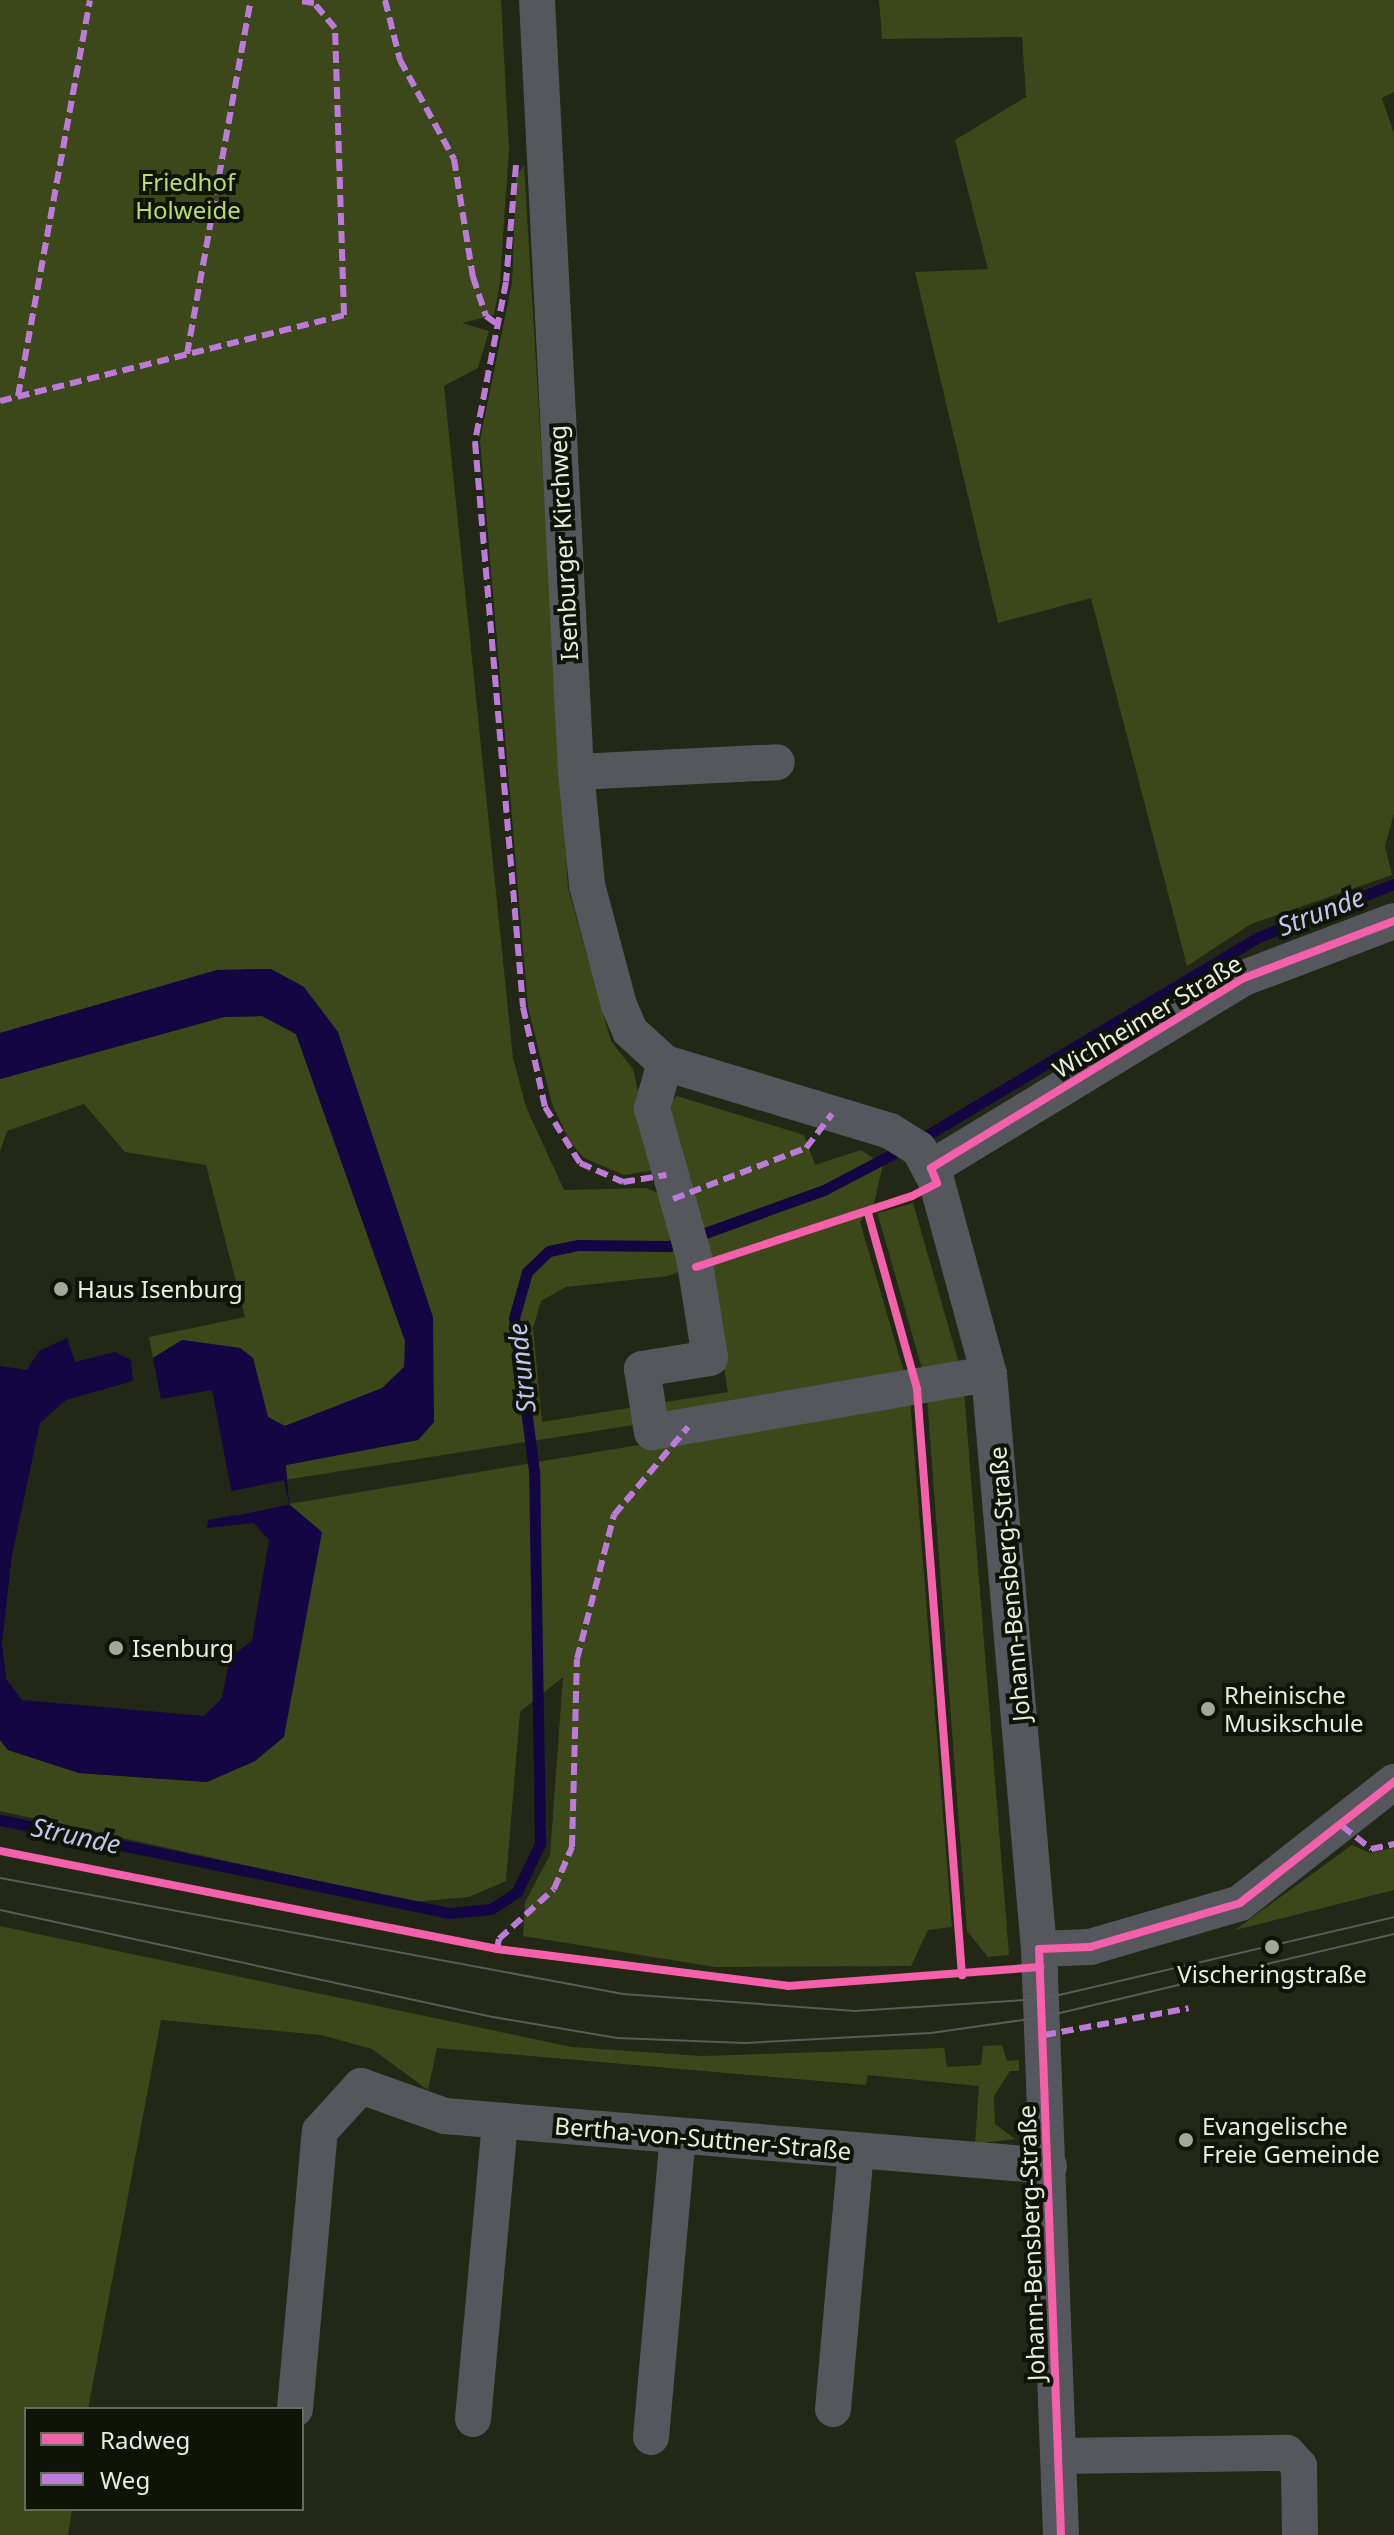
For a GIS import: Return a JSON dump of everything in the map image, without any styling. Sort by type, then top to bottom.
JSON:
[{"type":"street","name":"Isenburger Kirchweg","points":[[537,0],[576,772],[587,885],[619,1005],[630,1031],[665,1063]]},
{"type":"street","points":[[576,772],[777,762]]},
{"type":"street","name":"Wichheimer Straße","points":[[918,1152],[1244,978],[1394,921]]},
{"type":"street","points":[[918,1152],[665,1063],[652,1108],[681,1224],[694,1257],[710,1358],[642,1369],[652,1432],[989,1374]]},
{"type":"street","name":"Johann-Bensberg-Straße","points":[[918,1152],[989,1374],[1039,1949],[1061,2535]]},
{"type":"street","points":[[1039,1949],[1090,1947],[1240,1903],[1394,1782]]},
{"type":"street","name":"Bertha-von-Suttner-Straße","points":[[295,2407],[320,2131],[361,2086],[445,2116],[1049,2166]]},
{"type":"street","points":[[473,2419],[500,2121]]},
{"type":"street","points":[[651,2437],[678,2136]]},
{"type":"street","points":[[833,2409],[856,2152]]},
{"type":"street","points":[[1059,2456],[1287,2453],[1299,2466],[1300,2535]]},
{"type":"green space","name":"Friedhof Holweide","points":[[0,0],[501,0],[509,149],[500,282],[494,315],[462,323],[489,331],[478,368],[444,386],[513,1058],[526,1107],[564,1190],[646,1188],[689,1206],[662,1110],[677,1096],[804,1135],[815,1165],[861,1150],[883,1165],[874,1203],[860,1222],[907,1382],[284,1480],[286,1465],[418,1440],[434,1422],[304,987],[270,969],[217,970],[0,1033]],"holes":[[[706,1261],[728,1392],[542,1422],[533,1328],[541,1301],[566,1287],[668,1276]]]},
{"type":"green space","points":[[879,0],[1394,0],[1394,92],[1382,98],[1394,133],[1394,814],[1385,846],[1392,875],[1251,924],[1187,966],[1091,598],[998,623],[915,272],[988,269],[955,140],[1026,97],[1022,37],[882,39]]},
{"type":"green space","points":[[524,165],[568,888],[611,1041],[633,1069],[656,1170],[624,1175],[584,1158],[570,1142],[552,1104],[528,1007],[480,440],[512,283],[516,177]]},
{"type":"green space","points":[[262,1016],[296,1034],[405,1341],[405,1367],[382,1389],[285,1426],[268,1417],[253,1358],[240,1348],[182,1340],[153,1358],[149,1337],[245,1317],[206,1165],[125,1152],[84,1104],[7,1131],[0,1151],[0,1079],[224,1017]]},
{"type":"green space","points":[[913,1203],[962,1373],[926,1383],[877,1213]]},
{"type":"green space","points":[[964,1391],[1009,1955],[988,1957],[967,1931],[927,1397]]},
{"type":"green space","points":[[910,1399],[952,1927],[928,1930],[911,1966],[715,1967],[523,1936],[525,1902],[550,1855],[563,1677],[520,1712],[506,1881],[469,1897],[413,1902],[0,1811],[0,1740],[8,1750],[79,1773],[207,1782],[255,1761],[284,1736],[298,1631],[289,1504]]},
{"type":"green space","points":[[1352,1845],[1370,1853],[1394,1848],[1394,1890],[1235,1930]]},
{"type":"green space","points":[[0,1926],[572,2047],[701,2056],[944,2048],[947,2067],[981,2065],[983,2046],[1002,2045],[1007,2061],[1019,2060],[1019,2071],[1010,2071],[994,2096],[995,2124],[1015,2139],[975,2144],[979,2086],[868,2075],[866,2085],[437,2048],[428,2090],[372,2049],[321,2035],[161,2020],[88,2407],[24,2407],[24,2511],[72,2511],[68,2535],[0,2535]]},
{"type":"shaded area","points":[[271,969],[304,987],[338,1032],[433,1317],[434,1422],[418,1440],[286,1465],[289,1504],[322,1532],[284,1737],[255,1761],[207,1782],[79,1773],[8,1750],[0,1740],[0,1366],[27,1370],[39,1351],[67,1338],[75,1362],[115,1352],[131,1360],[133,1381],[66,1400],[40,1423],[12,1555],[2,1642],[6,1679],[22,1700],[204,1716],[222,1698],[230,1657],[252,1641],[269,1540],[254,1523],[207,1528],[208,1520],[236,1515],[212,1390],[161,1399],[153,1358],[182,1340],[240,1348],[253,1358],[268,1417],[285,1426],[382,1388],[404,1367],[405,1341],[296,1034],[262,1016],[224,1017],[0,1079],[0,1033],[217,970]]},
{"type":"pier","points":[[284,1480],[289,1504],[235,1516],[230,1491]]},
{"type":"waterway","name":"Strunde","points":[[919,1140],[1256,938],[1394,884]]},
{"type":"waterway","name":"Strunde","points":[[0,1820],[449,1913],[491,1909],[517,1892],[540,1844],[534,1471],[514,1318],[527,1272],[549,1251],[578,1245],[669,1246],[824,1190],[904,1148]]},
{"type":"tram line","points":[[0,1878],[623,1994],[855,2011],[1042,1999],[1394,1917]]},
{"type":"tram line","points":[[0,1910],[493,2017],[617,2038],[745,2043],[931,2033],[1043,2017],[1394,1934]]},
{"type":"marked path","points":[[18,396],[90,0]]},
{"type":"marked path","points":[[187,354],[251,0]]},
{"type":"marked path","points":[[0,401],[344,315],[335,28],[314,3],[296,0]]},
{"type":"marked path","points":[[385,0],[400,60],[454,159],[473,277],[486,316],[497,324]]},
{"type":"marked path","points":[[516,165],[506,282],[475,442],[523,1007],[545,1107],[580,1163],[623,1182],[666,1175]]},
{"type":"marked path","points":[[673,1199],[806,1148],[832,1114]]},
{"type":"marked path","points":[[497,1949],[499,1939],[554,1889],[572,1847],[577,1659],[614,1515],[688,1427]]},
{"type":"marked path","points":[[1342,1826],[1371,1849],[1394,1844]]},
{"type":"marked path","points":[[1044,2035],[1189,2008]]},
{"type":"cycle path","points":[[696,1267],[912,1196],[937,1183],[931,1168],[1244,978],[1394,921]]},
{"type":"cycle path","points":[[868,1213],[917,1389],[962,1975]]},
{"type":"cycle path","points":[[1061,2535],[1039,1949],[1090,1947],[1240,1903],[1394,1782]]},
{"type":"cycle path","points":[[0,1851],[497,1949],[788,1986],[1040,1967]]},
{"type":"place","name":"Haus Isenburg","points":[[61,1289]]},
{"type":"place","name":"Isenburg","points":[[116,1648]]},
{"type":"place","name":"Rheinische Musikschule","points":[[1208,1709]]},
{"type":"place","name":"Vischeringstraße","points":[[1272,1947]]},
{"type":"place","name":"Evangelische Freie Gemeinde","points":[[1186,2140]]}]
